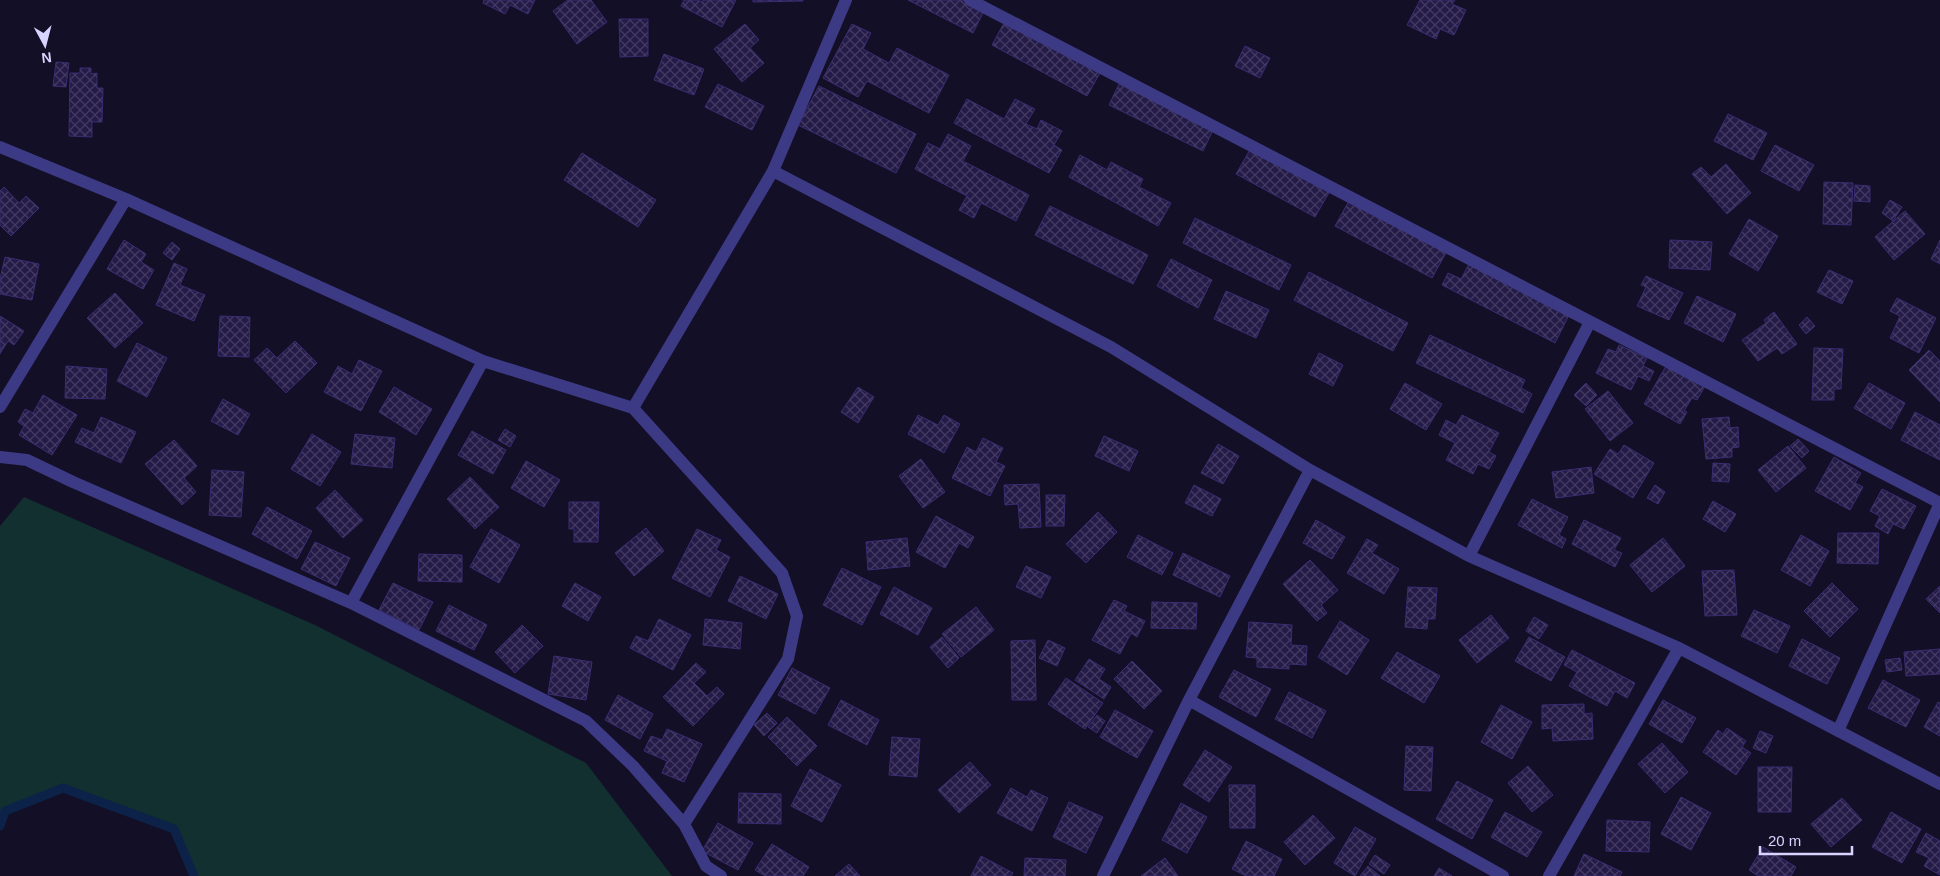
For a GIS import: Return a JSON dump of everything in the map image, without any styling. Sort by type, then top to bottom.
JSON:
[{"type":"street","points":[[633,408],[773,171],[846,0]]},
{"type":"street","points":[[970,0],[1940,503],[1838,730]]},
{"type":"street","points":[[0,147],[126,199],[483,361],[633,408],[782,573],[798,616],[788,659],[684,824]]},
{"type":"street","points":[[773,171],[1111,347],[1310,470],[1469,556],[1679,648],[1940,784]]},
{"type":"street","points":[[0,407],[126,199]]},
{"type":"street","points":[[1469,556],[1590,322]]},
{"type":"street","points":[[352,603],[483,361]]},
{"type":"street","points":[[0,457],[27,460],[73,482],[352,603],[586,721],[633,766],[684,824],[706,866],[721,876]]},
{"type":"street","points":[[1103,876],[1189,700],[1310,470]]},
{"type":"street","points":[[1549,876],[1679,648]]},
{"type":"street","points":[[1189,700],[1503,876]]},
{"type":"green space","points":[[24,497],[315,625],[586,763],[672,876],[194,876],[174,829],[63,788],[5,811],[0,826],[0,526]]},
{"type":"building","points":[[484,0],[535,0],[528,14],[510,5],[505,14],[483,3]]},
{"type":"building","points":[[568,0],[591,0],[607,22],[577,44],[553,11]]},
{"type":"building","points":[[684,0],[698,0],[702,2],[703,0],[736,0],[722,27],[681,6]]},
{"type":"building","points":[[753,0],[803,0],[803,1],[753,2]]},
{"type":"building","points":[[908,0],[963,0],[984,11],[973,33]]},
{"type":"building","points":[[1420,0],[1455,0],[1452,4],[1466,10],[1454,35],[1440,29],[1436,39],[1407,25]]},
{"type":"building","points":[[619,19],[648,19],[648,56],[620,57]]},
{"type":"building","points":[[1005,21],[1100,73],[1087,96],[992,45]]},
{"type":"building","points":[[745,24],[759,40],[750,48],[764,63],[742,82],[714,49]]},
{"type":"building","points":[[852,24],[871,33],[863,49],[889,63],[897,48],[949,75],[929,113],[867,81],[858,97],[823,78]]},
{"type":"building","points":[[1245,46],[1270,58],[1260,78],[1235,66]]},
{"type":"building","points":[[664,54],[704,69],[694,95],[654,80]]},
{"type":"building","points":[[56,62],[69,63],[66,87],[53,86]]},
{"type":"building","points":[[80,68],[91,68],[91,74],[97,73],[97,88],[103,88],[102,122],[92,122],[92,137],[69,136],[70,73],[80,73]]},
{"type":"building","points":[[718,84],[764,106],[752,130],[705,107]]},
{"type":"building","points":[[1119,84],[1213,130],[1203,151],[1109,105]]},
{"type":"building","points":[[819,86],[916,134],[896,173],[798,125]]},
{"type":"building","points":[[967,99],[1004,119],[1015,99],[1035,109],[1026,124],[1037,129],[1041,120],[1062,131],[1054,145],[1062,150],[1049,173],[954,123]]},
{"type":"building","points":[[1728,114],[1767,133],[1753,160],[1714,141]]},
{"type":"building","points":[[948,134],[971,146],[963,161],[1029,195],[1016,221],[981,203],[974,218],[959,210],[967,196],[915,169],[928,143],[940,149]]},
{"type":"building","points":[[1775,145],[1814,165],[1799,191],[1761,171]]},
{"type":"building","points":[[1251,148],[1330,191],[1315,217],[1236,174]]},
{"type":"building","points":[[582,153],[656,200],[638,227],[564,180]]},
{"type":"building","points":[[1080,155],[1107,170],[1111,162],[1143,179],[1139,187],[1171,203],[1158,226],[1069,177]]},
{"type":"building","points":[[1726,164],[1751,193],[1727,214],[1692,174],[1701,167],[1711,177]]},
{"type":"building","points":[[1824,182],[1853,183],[1851,225],[1823,224]]},
{"type":"building","points":[[1855,185],[1870,186],[1870,202],[1854,201]]},
{"type":"building","points":[[4,187],[19,203],[26,196],[39,208],[11,236],[0,225],[0,191]]},
{"type":"building","points":[[1350,199],[1447,251],[1432,278],[1335,226]]},
{"type":"building","points":[[1890,200],[1902,207],[1893,221],[1882,213]]},
{"type":"building","points":[[1050,206],[1148,255],[1133,284],[1035,235]]},
{"type":"building","points":[[1905,211],[1925,234],[1894,260],[1875,237]]},
{"type":"building","points":[[1195,218],[1291,265],[1279,290],[1183,243]]},
{"type":"building","points":[[1749,219],[1778,236],[1758,271],[1729,254]]},
{"type":"building","points":[[124,240],[146,254],[141,262],[154,270],[143,289],[107,269]]},
{"type":"building","points":[[1670,240],[1712,242],[1710,270],[1669,268]]},
{"type":"building","points":[[1940,240],[1940,264],[1931,259]]},
{"type":"building","points":[[172,242],[180,249],[172,260],[163,253]]},
{"type":"building","points":[[5,257],[39,264],[32,300],[0,294],[0,279]]},
{"type":"building","points":[[1171,259],[1212,280],[1198,308],[1157,286]]},
{"type":"building","points":[[1470,262],[1570,313],[1555,343],[1442,285],[1448,273],[1461,279]]},
{"type":"building","points":[[174,263],[187,269],[180,285],[205,295],[194,321],[156,305]]},
{"type":"building","points":[[1829,270],[1853,281],[1842,304],[1817,292]]},
{"type":"building","points":[[1309,272],[1408,323],[1393,351],[1294,300]]},
{"type":"building","points":[[1646,276],[1683,293],[1669,320],[1637,306],[1646,287],[1641,285]]},
{"type":"building","points":[[1226,291],[1269,310],[1256,338],[1214,319]]},
{"type":"building","points":[[115,293],[143,323],[115,348],[87,318]]},
{"type":"building","points":[[1697,296],[1736,314],[1723,342],[1684,323]]},
{"type":"building","points":[[1897,298],[1936,318],[1919,353],[1890,338],[1900,316],[1890,311]]},
{"type":"building","points":[[1774,312],[1797,344],[1782,354],[1777,348],[1758,361],[1742,340],[1766,323],[1764,320]]},
{"type":"building","points":[[0,316],[24,331],[14,345],[8,341],[0,354]]},
{"type":"building","points":[[220,316],[250,317],[249,357],[218,356]]},
{"type":"building","points":[[1807,317],[1815,326],[1806,334],[1799,325]]},
{"type":"building","points":[[1430,335],[1525,380],[1521,388],[1532,394],[1523,413],[1416,363]]},
{"type":"building","points":[[295,341],[317,363],[286,393],[254,360],[267,348],[277,358]]},
{"type":"building","points":[[137,343],[167,358],[147,397],[117,381]]},
{"type":"building","points":[[1619,345],[1647,358],[1643,366],[1654,371],[1649,381],[1638,376],[1631,390],[1596,373],[1608,349],[1616,352]]},
{"type":"building","points":[[1814,348],[1843,349],[1841,389],[1834,389],[1834,400],[1812,400]]},
{"type":"building","points":[[1929,350],[1940,361],[1940,402],[1909,370]]},
{"type":"building","points":[[1319,353],[1343,365],[1333,386],[1309,374]]},
{"type":"building","points":[[359,360],[382,371],[361,411],[324,392],[338,366],[352,374]]},
{"type":"building","points":[[1669,361],[1705,386],[1697,400],[1692,398],[1684,411],[1687,412],[1680,424],[1644,404]]},
{"type":"building","points":[[66,366],[107,369],[105,399],[65,398]]},
{"type":"building","points":[[1405,383],[1442,404],[1426,430],[1390,409]]},
{"type":"building","points":[[1586,383],[1597,395],[1586,406],[1574,395]]},
{"type":"building","points":[[1869,383],[1905,403],[1891,429],[1854,408]]},
{"type":"building","points":[[394,387],[432,409],[416,435],[379,412]]},
{"type":"building","points":[[858,387],[874,397],[858,423],[841,412]]},
{"type":"building","points":[[1608,391],[1633,423],[1610,441],[1585,409]]},
{"type":"building","points":[[43,395],[77,415],[52,455],[19,435],[24,426],[18,422],[25,409],[33,413]]},
{"type":"building","points":[[223,399],[250,414],[238,435],[211,421]]},
{"type":"building","points":[[1915,412],[1940,425],[1940,460],[1901,440]]},
{"type":"building","points":[[918,415],[938,425],[944,415],[960,424],[944,453],[908,434]]},
{"type":"building","points":[[1462,415],[1499,433],[1489,452],[1496,456],[1489,469],[1478,464],[1473,474],[1446,460],[1455,443],[1439,435],[1446,420],[1456,425]]},
{"type":"building","points":[[101,417],[136,432],[121,463],[75,442],[82,428],[94,433]]},
{"type":"building","points":[[1729,417],[1730,428],[1738,427],[1739,447],[1732,448],[1732,457],[1706,459],[1702,419]]},
{"type":"building","points":[[505,429],[516,436],[510,447],[498,440]]},
{"type":"building","points":[[472,431],[506,450],[493,474],[458,455]]},
{"type":"building","points":[[312,434],[341,452],[320,486],[291,469]]},
{"type":"building","points":[[355,434],[395,438],[392,468],[351,464]]},
{"type":"building","points":[[1104,436],[1138,451],[1129,471],[1095,456]]},
{"type":"building","points":[[983,438],[1003,448],[996,462],[1005,466],[990,496],[952,478],[967,447],[976,452]]},
{"type":"building","points":[[1798,439],[1809,451],[1802,458],[1790,446]]},
{"type":"building","points":[[174,440],[197,466],[184,478],[196,492],[182,505],[145,464]]},
{"type":"building","points":[[1218,444],[1239,456],[1223,484],[1201,473]]},
{"type":"building","points":[[1624,445],[1654,463],[1633,498],[1594,474],[1610,449],[1618,454]]},
{"type":"building","points":[[1788,446],[1806,468],[1776,492],[1758,470]]},
{"type":"building","points":[[1834,457],[1861,473],[1855,483],[1863,487],[1850,510],[1815,491]]},
{"type":"building","points":[[921,459],[945,492],[923,508],[899,476]]},
{"type":"building","points":[[526,461],[560,480],[544,507],[511,488]]},
{"type":"building","points":[[1713,463],[1730,464],[1729,482],[1712,481]]},
{"type":"building","points":[[1591,467],[1594,493],[1556,498],[1552,472]]},
{"type":"building","points":[[212,470],[244,472],[241,517],[209,515]]},
{"type":"building","points":[[470,477],[499,507],[475,529],[447,499]]},
{"type":"building","points":[[1039,484],[1041,527],[1020,528],[1018,504],[1005,505],[1004,485]]},
{"type":"building","points":[[1194,485],[1221,499],[1212,516],[1185,503]]},
{"type":"building","points":[[1655,485],[1665,492],[1658,504],[1647,498]]},
{"type":"building","points":[[1882,489],[1916,506],[1904,529],[1893,524],[1888,534],[1875,526],[1880,516],[1870,511]]},
{"type":"building","points":[[335,490],[363,520],[343,538],[316,508]]},
{"type":"building","points":[[1046,495],[1065,495],[1064,526],[1046,526]]},
{"type":"building","points":[[1532,499],[1568,517],[1559,535],[1566,539],[1562,548],[1518,525]]},
{"type":"building","points":[[1713,501],[1736,514],[1725,532],[1703,519]]},
{"type":"building","points":[[569,502],[599,502],[598,542],[574,542],[574,529],[569,529]]},
{"type":"building","points":[[267,507],[312,531],[297,559],[252,534]]},
{"type":"building","points":[[1098,512],[1117,532],[1086,563],[1066,544]]},
{"type":"building","points":[[936,516],[974,537],[968,548],[959,543],[945,568],[916,552]]},
{"type":"building","points":[[1316,520],[1345,537],[1332,559],[1303,543]]},
{"type":"building","points":[[1584,520],[1621,538],[1614,550],[1622,553],[1615,567],[1572,544]]},
{"type":"building","points":[[646,528],[664,551],[634,576],[615,553]]},
{"type":"building","points":[[491,529],[520,545],[499,583],[470,567]]},
{"type":"building","points":[[697,529],[721,540],[716,550],[730,557],[710,597],[672,578]]},
{"type":"building","points":[[1838,533],[1879,533],[1878,564],[1837,563]]},
{"type":"building","points":[[1138,535],[1173,553],[1162,575],[1127,557]]},
{"type":"building","points":[[1801,535],[1829,551],[1810,586],[1781,570]]},
{"type":"building","points":[[907,538],[910,566],[868,570],[866,542]]},
{"type":"building","points":[[1663,538],[1685,566],[1652,592],[1630,565]]},
{"type":"building","points":[[1367,539],[1378,545],[1372,553],[1399,569],[1384,594],[1347,573]]},
{"type":"building","points":[[315,542],[350,558],[336,586],[301,569]]},
{"type":"building","points":[[1183,553],[1230,576],[1220,597],[1173,575]]},
{"type":"building","points":[[419,554],[462,555],[462,582],[418,581]]},
{"type":"building","points":[[1310,560],[1338,590],[1321,605],[1327,613],[1317,621],[1283,584]]},
{"type":"building","points":[[1026,566],[1051,577],[1041,598],[1016,587]]},
{"type":"building","points":[[842,568],[881,587],[862,625],[823,605]]},
{"type":"building","points":[[1734,570],[1737,615],[1705,616],[1702,571]]},
{"type":"building","points":[[740,576],[778,594],[766,619],[728,601]]},
{"type":"building","points":[[393,583],[433,602],[419,630],[379,610]]},
{"type":"building","points":[[575,583],[601,597],[588,621],[562,606]]},
{"type":"building","points":[[1832,583],[1858,609],[1830,637],[1804,611]]},
{"type":"building","points":[[1940,586],[1940,613],[1926,599]]},
{"type":"building","points":[[894,587],[932,608],[918,635],[880,614]]},
{"type":"building","points":[[1408,587],[1437,588],[1435,619],[1428,619],[1427,629],[1405,627]]},
{"type":"building","points":[[1114,600],[1127,606],[1124,611],[1145,621],[1137,637],[1131,633],[1120,654],[1092,640]]},
{"type":"building","points":[[1152,602],[1197,603],[1196,629],[1151,628]]},
{"type":"building","points":[[449,605],[487,625],[474,650],[436,631]]},
{"type":"building","points":[[976,607],[994,630],[961,657],[942,634]]},
{"type":"building","points":[[1754,610],[1790,626],[1777,653],[1741,636]]},
{"type":"building","points":[[1491,615],[1509,638],[1477,663],[1459,640]]},
{"type":"building","points":[[1534,617],[1548,625],[1539,639],[1526,631]]},
{"type":"building","points":[[659,619],[691,635],[673,670],[630,648],[636,636],[648,641]]},
{"type":"building","points":[[705,619],[742,623],[740,649],[703,645]]},
{"type":"building","points":[[1340,621],[1369,640],[1347,675],[1318,657]]},
{"type":"building","points":[[1249,622],[1292,625],[1291,645],[1307,646],[1306,665],[1289,664],[1289,669],[1257,667],[1257,658],[1246,657]]},
{"type":"building","points":[[522,625],[543,646],[515,673],[495,652]]},
{"type":"building","points":[[942,637],[959,658],[948,668],[930,647]]},
{"type":"building","points":[[1529,637],[1565,657],[1551,681],[1515,661]]},
{"type":"building","points":[[1802,639],[1840,658],[1827,684],[1789,666]]},
{"type":"building","points":[[1035,640],[1036,700],[1012,700],[1011,641]]},
{"type":"building","points":[[1048,640],[1065,648],[1057,666],[1039,658]]},
{"type":"building","points":[[1940,649],[1940,674],[1906,676],[1904,652]]},
{"type":"building","points":[[1572,650],[1635,683],[1627,698],[1615,691],[1607,706],[1569,686],[1577,672],[1564,665]]},
{"type":"building","points":[[1397,652],[1440,676],[1424,703],[1381,678]]},
{"type":"building","points":[[554,656],[592,662],[586,700],[548,694]]},
{"type":"building","points":[[1900,658],[1902,670],[1887,672],[1885,660]]},
{"type":"building","points":[[1089,659],[1105,669],[1099,679],[1111,687],[1104,699],[1075,680]]},
{"type":"building","points":[[1132,661],[1162,691],[1144,709],[1114,679]]},
{"type":"building","points":[[696,663],[706,672],[694,683],[707,696],[717,687],[724,694],[693,726],[663,697]]},
{"type":"building","points":[[792,668],[830,688],[815,714],[778,695]]},
{"type":"building","points":[[1234,670],[1271,689],[1256,717],[1219,697]]},
{"type":"building","points":[[1066,678],[1103,703],[1085,729],[1048,704]]},
{"type":"building","points":[[1883,680],[1920,700],[1906,727],[1868,708]]},
{"type":"building","points":[[1289,692],[1326,711],[1312,738],[1275,719]]},
{"type":"building","points":[[618,695],[653,714],[640,739],[605,720]]},
{"type":"building","points":[[841,700],[879,720],[867,745],[828,725]]},
{"type":"building","points":[[1663,700],[1696,718],[1682,743],[1649,724]]},
{"type":"building","points":[[1938,702],[1940,703],[1940,736],[1924,727]]},
{"type":"building","points":[[1584,704],[1584,714],[1592,713],[1593,739],[1553,741],[1552,728],[1542,729],[1542,705]]},
{"type":"building","points":[[1501,705],[1532,722],[1512,759],[1481,742]]},
{"type":"building","points":[[1115,710],[1153,731],[1137,758],[1100,737]]},
{"type":"building","points":[[767,713],[777,723],[764,736],[754,725]]},
{"type":"building","points":[[1097,715],[1105,721],[1097,733],[1088,727]]},
{"type":"building","points":[[787,717],[817,746],[797,766],[768,737]]},
{"type":"building","points":[[1727,728],[1746,741],[1742,747],[1751,753],[1736,775],[1703,752],[1718,730],[1723,734]]},
{"type":"building","points":[[667,729],[702,744],[684,782],[662,773],[667,761],[644,751],[651,736],[662,740]]},
{"type":"building","points":[[1760,731],[1773,736],[1766,753],[1753,748]]},
{"type":"building","points":[[892,737],[920,739],[917,777],[889,775]]},
{"type":"building","points":[[1662,743],[1688,772],[1665,793],[1638,764]]},
{"type":"building","points":[[1406,746],[1433,747],[1431,791],[1404,790]]},
{"type":"building","points":[[1205,750],[1232,767],[1209,802],[1183,785]]},
{"type":"building","points":[[970,762],[991,785],[959,813],[938,790]]},
{"type":"building","points":[[1528,766],[1553,795],[1532,812],[1508,783]]},
{"type":"building","points":[[1758,767],[1792,767],[1791,812],[1758,812]]},
{"type":"building","points":[[810,769],[841,785],[822,822],[791,806]]},
{"type":"building","points":[[1457,781],[1493,800],[1472,839],[1436,819]]},
{"type":"building","points":[[1229,785],[1255,785],[1255,828],[1230,828]]},
{"type":"building","points":[[1011,788],[1027,797],[1031,790],[1048,798],[1032,831],[997,813]]},
{"type":"building","points":[[739,793],[781,794],[781,824],[738,823]]},
{"type":"building","points":[[1681,797],[1711,813],[1691,850],[1661,834]]},
{"type":"building","points":[[1842,798],[1862,820],[1831,847],[1811,824]]},
{"type":"building","points":[[1069,802],[1103,817],[1086,853],[1053,837]]},
{"type":"building","points":[[1181,803],[1207,817],[1187,853],[1162,840]]},
{"type":"building","points":[[1505,812],[1542,832],[1527,857],[1491,837]]},
{"type":"building","points":[[1891,812],[1921,829],[1902,863],[1872,847]]},
{"type":"building","points":[[1313,815],[1335,838],[1305,865],[1284,842]]},
{"type":"building","points":[[1607,820],[1650,822],[1649,852],[1606,851]]},
{"type":"building","points":[[718,823],[753,843],[738,870],[702,851]]},
{"type":"building","points":[[1355,827],[1376,839],[1355,876],[1334,863]]},
{"type":"building","points":[[1926,833],[1940,841],[1940,875],[1924,866],[1929,858],[1916,852]]},
{"type":"building","points":[[1246,841],[1282,859],[1274,876],[1246,876],[1232,869]]},
{"type":"building","points":[[772,844],[809,867],[803,876],[765,876],[755,870]]},
{"type":"building","points":[[1763,847],[1796,867],[1791,876],[1758,876],[1749,870]]},
{"type":"building","points":[[1584,854],[1622,872],[1620,876],[1574,876]]},
{"type":"building","points":[[1375,855],[1390,865],[1384,874],[1369,864]]},
{"type":"building","points":[[981,856],[1013,873],[1011,876],[971,876]]},
{"type":"building","points":[[1025,858],[1066,860],[1065,876],[1024,876]]},
{"type":"building","points":[[1165,858],[1178,876],[1141,876]]},
{"type":"building","points":[[849,864],[860,876],[835,876]]},
{"type":"building","points":[[1368,866],[1380,876],[1360,876]]},
{"type":"building","points":[[1439,868],[1452,876],[1434,876]]},
{"type":"waterway","points":[[0,826],[5,811],[63,788],[174,829],[194,876]]}]
